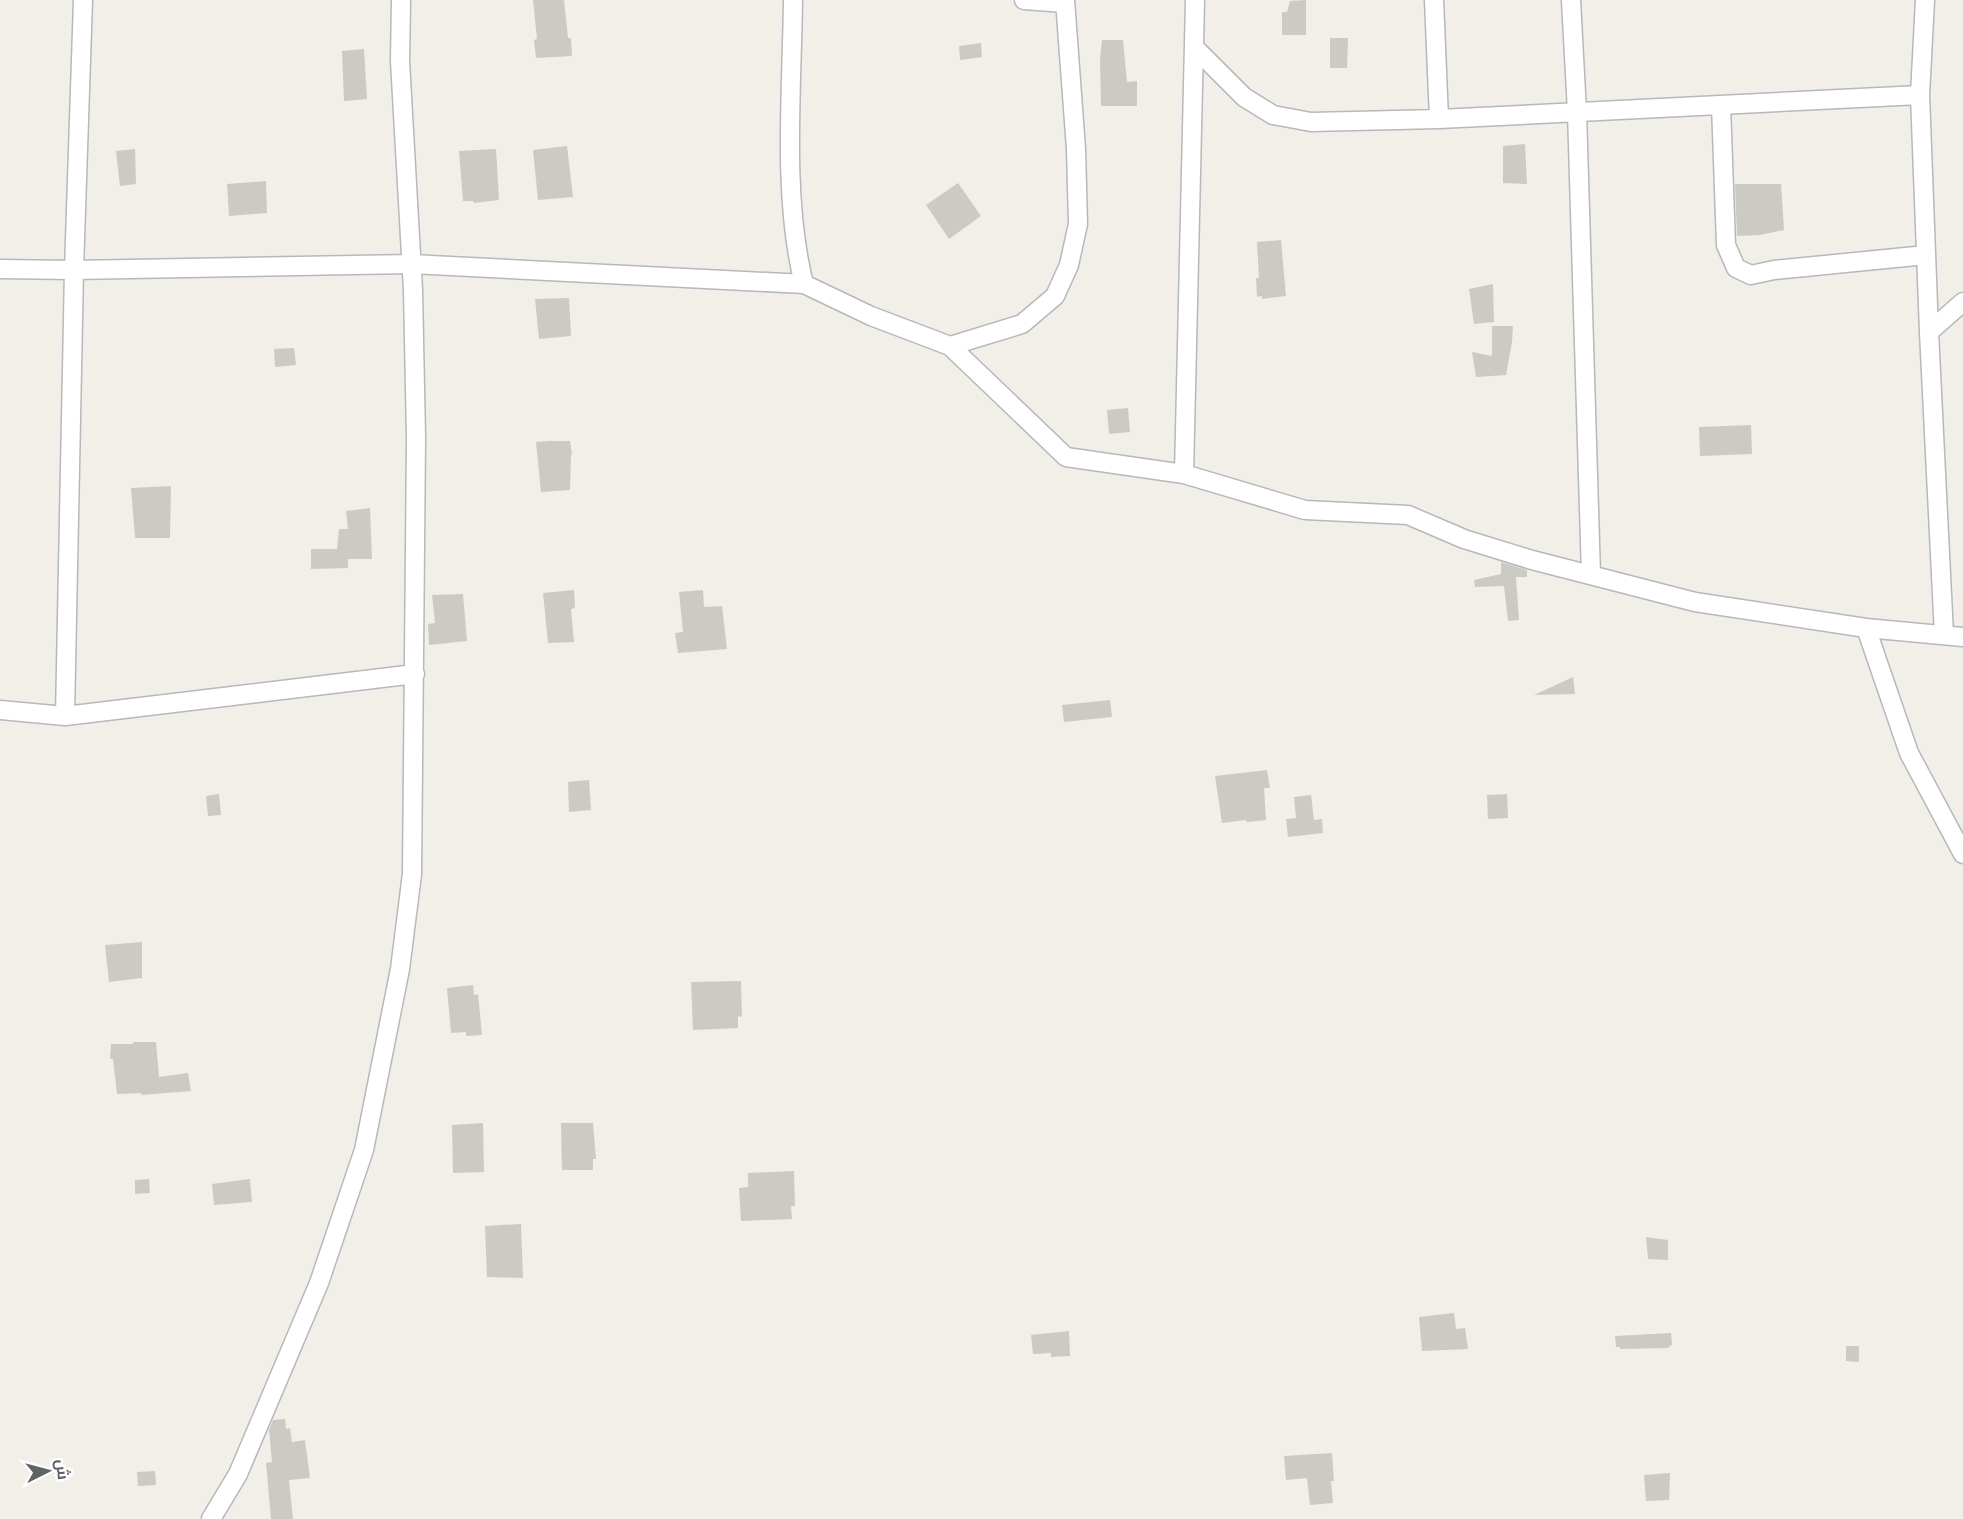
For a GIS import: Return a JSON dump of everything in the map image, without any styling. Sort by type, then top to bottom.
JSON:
[{"type":"street","points":[[65,716],[74,270],[83,0]]},
{"type":"street","points":[[211,1519],[238,1474],[319,1282],[364,1150],[400,969],[412,873],[416,367],[400,61],[401,0]]},
{"type":"street","points":[[793,0],[791,156],[797,255],[804,284]]},
{"type":"street","points":[[950,346],[1022,324],[1055,296],[1069,265],[1078,224],[1076,149],[1065,1],[1024,0]]},
{"type":"street","points":[[1184,474],[1195,0]]},
{"type":"street","points":[[1434,0],[1439,119]]},
{"type":"street","points":[[1571,0],[1577,112],[1591,575]]},
{"type":"street","points":[[1925,0],[1920,95],[1944,635]]},
{"type":"street","points":[[1194,47],[1244,97],[1274,115],[1311,122],[1439,119],[1920,95]]},
{"type":"street","points":[[1721,105],[1726,245],[1736,268],[1751,275],[1773,270],[1926,255]]},
{"type":"street","points":[[0,269],[74,270],[411,264],[804,284],[871,316],[950,346],[1066,457],[1184,474],[1305,510],[1408,515],[1464,539],[1532,560],[1695,602],[1866,628],[1963,637]]},
{"type":"street","points":[[1929,332],[1963,302]]},
{"type":"street","points":[[1866,628],[1909,753],[1963,854]]},
{"type":"street","points":[[0,710],[65,716],[415,674]]},
{"type":"building","points":[[533,0],[564,0],[572,56],[536,58],[534,40],[537,39]]},
{"type":"building","points":[[1306,0],[1306,35],[1282,35],[1282,12],[1287,12],[1290,1]]},
{"type":"building","points":[[1330,38],[1348,38],[1347,68],[1330,68]]},
{"type":"building","points":[[1102,40],[1123,40],[1127,82],[1137,81],[1137,106],[1101,106]]},
{"type":"building","points":[[981,43],[982,57],[960,60],[959,46]]},
{"type":"building","points":[[364,49],[367,99],[344,101],[342,51]]},
{"type":"building","points":[[1525,144],[1527,184],[1503,183],[1503,146]]},
{"type":"building","points":[[567,146],[573,197],[538,200],[533,150]]},
{"type":"building","points":[[135,149],[136,184],[120,186],[116,151]]},
{"type":"building","points":[[496,149],[499,200],[474,203],[463,201],[459,151]]},
{"type":"building","points":[[266,181],[267,213],[229,216],[227,184]]},
{"type":"building","points":[[958,183],[981,216],[949,239],[926,205]]},
{"type":"building","points":[[1735,184],[1781,184],[1784,230],[1760,235],[1737,236]]},
{"type":"building","points":[[1281,240],[1286,296],[1262,299],[1262,296],[1257,297],[1256,278],[1259,278],[1257,242]]},
{"type":"building","points":[[1493,284],[1494,322],[1474,324],[1469,289]]},
{"type":"building","points":[[569,298],[571,336],[539,339],[535,299]]},
{"type":"building","points":[[1492,326],[1513,326],[1506,375],[1476,377],[1472,352],[1492,356]]},
{"type":"building","points":[[294,348],[296,365],[275,367],[274,349]]},
{"type":"building","points":[[1128,408],[1130,432],[1109,434],[1107,410]]},
{"type":"building","points":[[1751,425],[1752,454],[1700,456],[1699,427]]},
{"type":"building","points":[[570,441],[572,455],[570,490],[541,492],[536,442]]},
{"type":"building","points":[[171,486],[170,538],[135,538],[131,488]]},
{"type":"building","points":[[370,508],[372,559],[348,559],[348,568],[311,569],[311,549],[337,549],[339,529],[348,529],[346,511]]},
{"type":"building","points":[[1501,562],[1527,570],[1527,577],[1516,577],[1519,620],[1508,621],[1504,586],[1475,587],[1474,580],[1501,574]]},
{"type":"building","points":[[574,590],[575,608],[571,609],[574,642],[548,643],[543,593]]},
{"type":"building","points":[[703,590],[704,607],[722,606],[727,649],[678,653],[675,633],[683,632],[679,592]]},
{"type":"building","points":[[463,594],[467,641],[429,645],[428,624],[435,623],[432,595]]},
{"type":"building","points":[[1573,677],[1575,694],[1534,695]]},
{"type":"building","points":[[1110,700],[1112,717],[1064,722],[1062,705]]},
{"type":"building","points":[[1267,770],[1270,788],[1264,788],[1266,820],[1222,823],[1215,776]]},
{"type":"building","points":[[589,780],[591,810],[569,812],[568,782]]},
{"type":"building","points":[[219,794],[221,815],[208,816],[206,796]]},
{"type":"building","points":[[1507,794],[1508,818],[1488,819],[1487,795]]},
{"type":"building","points":[[1311,795],[1314,820],[1322,819],[1323,833],[1288,837],[1286,819],[1296,818],[1294,797]]},
{"type":"building","points":[[142,942],[142,978],[109,982],[105,945]]},
{"type":"building","points":[[741,981],[742,1017],[738,1016],[738,1028],[693,1030],[691,982]]},
{"type":"building","points":[[473,985],[474,995],[478,994],[482,1035],[466,1036],[466,1032],[451,1033],[447,988]]},
{"type":"building","points":[[133,1042],[156,1042],[159,1077],[188,1073],[191,1091],[141,1095],[141,1093],[117,1094],[113,1059],[110,1059],[111,1044],[133,1044]]},
{"type":"building","points":[[483,1123],[484,1172],[453,1173],[452,1125]]},
{"type":"building","points":[[561,1123],[593,1123],[596,1159],[593,1159],[593,1170],[562,1170]]},
{"type":"building","points":[[794,1171],[795,1206],[791,1206],[792,1219],[741,1221],[739,1188],[748,1187],[748,1173]]},
{"type":"building","points":[[149,1179],[150,1193],[135,1194],[135,1180]]},
{"type":"building","points":[[250,1179],[252,1202],[214,1205],[212,1184]]},
{"type":"building","points":[[521,1224],[523,1278],[487,1277],[485,1226]]},
{"type":"building","points":[[1646,1237],[1668,1240],[1668,1260],[1648,1259]]},
{"type":"building","points":[[1454,1313],[1456,1329],[1465,1328],[1468,1349],[1422,1351],[1419,1317]]},
{"type":"building","points":[[1069,1331],[1070,1356],[1051,1357],[1051,1353],[1033,1354],[1031,1335]]},
{"type":"building","points":[[1671,1333],[1672,1345],[1669,1348],[1620,1349],[1616,1347],[1615,1336]]},
{"type":"building","points":[[1846,1346],[1859,1346],[1859,1362],[1846,1361]]},
{"type":"building","points":[[285,1419],[286,1429],[290,1428],[292,1442],[305,1440],[310,1478],[289,1480],[293,1519],[271,1519],[266,1463],[272,1462],[269,1430],[273,1420]]},
{"type":"building","points":[[1332,1453],[1333,1503],[1310,1505],[1307,1478],[1286,1480],[1284,1456]]},
{"type":"building","points":[[155,1471],[156,1485],[138,1486],[137,1472]]},
{"type":"building","points":[[1670,1473],[1669,1500],[1646,1501],[1644,1475]]}]
